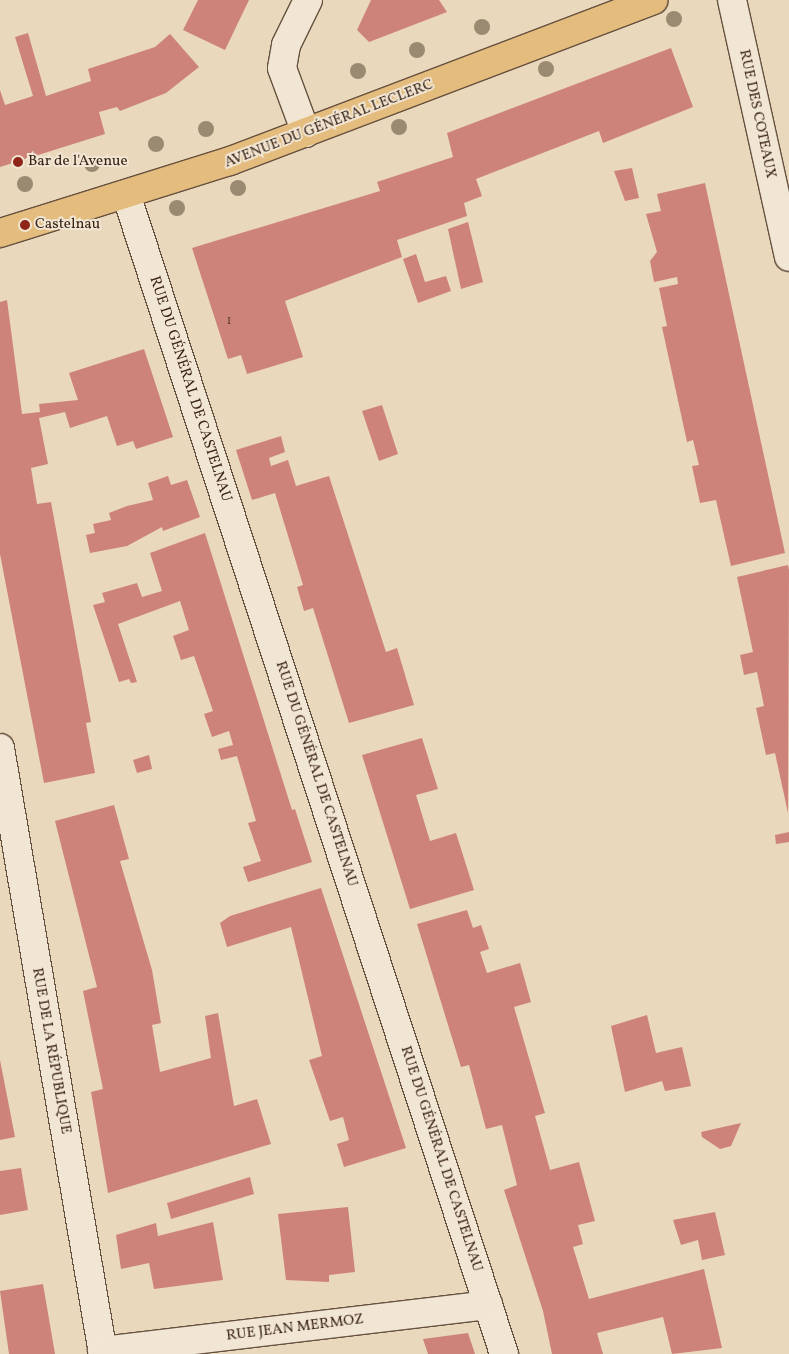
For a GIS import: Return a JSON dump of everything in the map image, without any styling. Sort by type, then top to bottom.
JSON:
[{"type":"main road","name":"AVENUE DU GÉNÉRAL LECLERC","points":[[0,233],[126,194],[306,133],[653,0]]},
{"type":"street","points":[[306,133],[282,68],[286,45],[308,0]]},
{"type":"street","name":"RUE DES COTEAUX","points":[[732,0],[789,258]]},
{"type":"street","name":"RUE DU GÉNÉRAL DE CASTELNAU","points":[[126,194],[504,1354]]},
{"type":"street","name":"RUE DE LA RÉPUBLIQUE","points":[[0,748],[102,1352]]},
{"type":"street","name":"RUE JEAN MERMOZ","points":[[102,1352],[488,1305]]},
{"type":"building","points":[[198,0],[249,0],[225,50],[183,30]]},
{"type":"building","points":[[371,0],[439,0],[447,12],[369,42],[357,30]]},
{"type":"building","points":[[28,33],[46,96],[91,81],[88,69],[155,47],[170,34],[199,67],[166,93],[120,111],[117,107],[99,112],[105,134],[0,167],[0,90],[5,105],[33,96],[15,37]]},
{"type":"building","points":[[671,48],[693,107],[603,143],[599,131],[476,179],[482,196],[464,203],[467,216],[397,240],[402,257],[285,301],[303,357],[247,374],[241,355],[228,359],[192,248],[380,191],[377,182],[453,157],[447,133]]},
{"type":"building","points":[[632,168],[639,198],[625,201],[614,171]]},
{"type":"building","points":[[705,183],[785,553],[731,566],[716,500],[700,503],[692,466],[699,465],[693,440],[687,442],[662,327],[667,326],[659,288],[678,284],[677,277],[654,282],[650,261],[657,252],[646,214],[661,211],[657,194]]},
{"type":"building","points":[[468,222],[483,282],[461,289],[448,229]]},
{"type":"building","points":[[416,254],[425,282],[446,276],[451,291],[418,303],[403,259]]},
{"type":"building","points":[[7,300],[22,414],[40,412],[39,404],[78,400],[69,373],[144,349],[173,437],[136,449],[133,441],[117,446],[107,416],[70,428],[65,412],[39,418],[48,464],[31,468],[37,504],[51,502],[91,722],[86,723],[95,773],[44,783],[0,554],[0,302]]},
{"type":"building","points":[[382,405],[398,454],[379,461],[362,411]]},
{"type":"building","points":[[281,436],[285,452],[269,458],[271,466],[288,460],[296,486],[329,476],[386,652],[397,648],[414,705],[349,723],[313,608],[304,611],[297,587],[303,585],[275,493],[252,500],[236,450]]},
{"type":"building","points":[[168,476],[171,485],[187,480],[200,517],[163,531],[162,527],[127,546],[90,553],[86,535],[95,533],[93,524],[111,520],[109,513],[127,506],[153,500],[148,483]]},
{"type":"building","points":[[205,533],[292,810],[295,809],[312,862],[248,882],[243,867],[261,861],[248,823],[256,821],[237,756],[221,760],[218,749],[233,745],[229,731],[212,737],[204,714],[213,711],[194,656],[181,660],[173,636],[189,630],[180,601],[118,624],[137,682],[131,683],[129,679],[119,682],[93,605],[105,602],[102,593],[137,583],[142,597],[162,591],[150,553]]},
{"type":"building","points":[[788,565],[788,813],[775,753],[766,755],[756,708],[764,706],[757,672],[744,675],[740,655],[753,652],[737,577]]},
{"type":"building","points":[[422,738],[438,789],[416,795],[430,841],[456,833],[474,890],[410,909],[362,755]]},
{"type":"building","points":[[149,755],[152,769],[137,773],[133,760]]},
{"type":"building","points":[[114,805],[129,859],[120,861],[152,970],[161,1023],[152,1025],[160,1072],[211,1058],[205,1016],[218,1013],[234,1106],[257,1099],[271,1144],[108,1193],[91,1092],[103,1089],[83,991],[97,987],[55,821]]},
{"type":"building","points":[[789,832],[789,842],[776,844],[775,835]]},
{"type":"building","points":[[321,888],[406,1148],[344,1167],[337,1144],[349,1140],[343,1117],[330,1121],[309,1060],[322,1056],[291,927],[227,947],[220,923],[230,916]]},
{"type":"building","points":[[467,910],[473,928],[481,925],[489,949],[480,952],[487,973],[520,963],[531,1002],[514,1007],[545,1113],[535,1116],[550,1170],[579,1162],[595,1221],[578,1225],[583,1244],[573,1247],[589,1299],[704,1269],[722,1348],[672,1354],[663,1317],[597,1333],[603,1354],[552,1354],[543,1311],[504,1190],[517,1185],[502,1125],[486,1129],[469,1065],[461,1067],[417,924]]},
{"type":"building","points":[[647,1015],[656,1053],[682,1047],[691,1086],[665,1091],[662,1081],[625,1092],[611,1026]]},
{"type":"building","points":[[0,1060],[15,1137],[0,1140]]},
{"type":"building","points":[[741,1123],[731,1146],[720,1149],[702,1137],[701,1132]]},
{"type":"building","points":[[21,1168],[28,1210],[0,1215],[0,1171]]},
{"type":"building","points":[[250,1177],[254,1194],[171,1219],[167,1203]]},
{"type":"building","points":[[348,1207],[355,1272],[329,1275],[329,1282],[286,1280],[278,1214]]},
{"type":"building","points":[[715,1212],[725,1255],[702,1260],[698,1240],[681,1245],[673,1220]]},
{"type":"building","points":[[213,1222],[223,1280],[154,1289],[149,1263],[121,1269],[116,1235],[156,1223],[158,1236]]},
{"type":"building","points":[[43,1284],[55,1354],[9,1354],[0,1291]]},
{"type":"building","points":[[468,1333],[475,1354],[428,1354],[423,1339]]},
{"type":"place","name":"Bar de l'Avenue","points":[[18,162]]},
{"type":"place","name":"Castelnau","points":[[25,225]]}]
